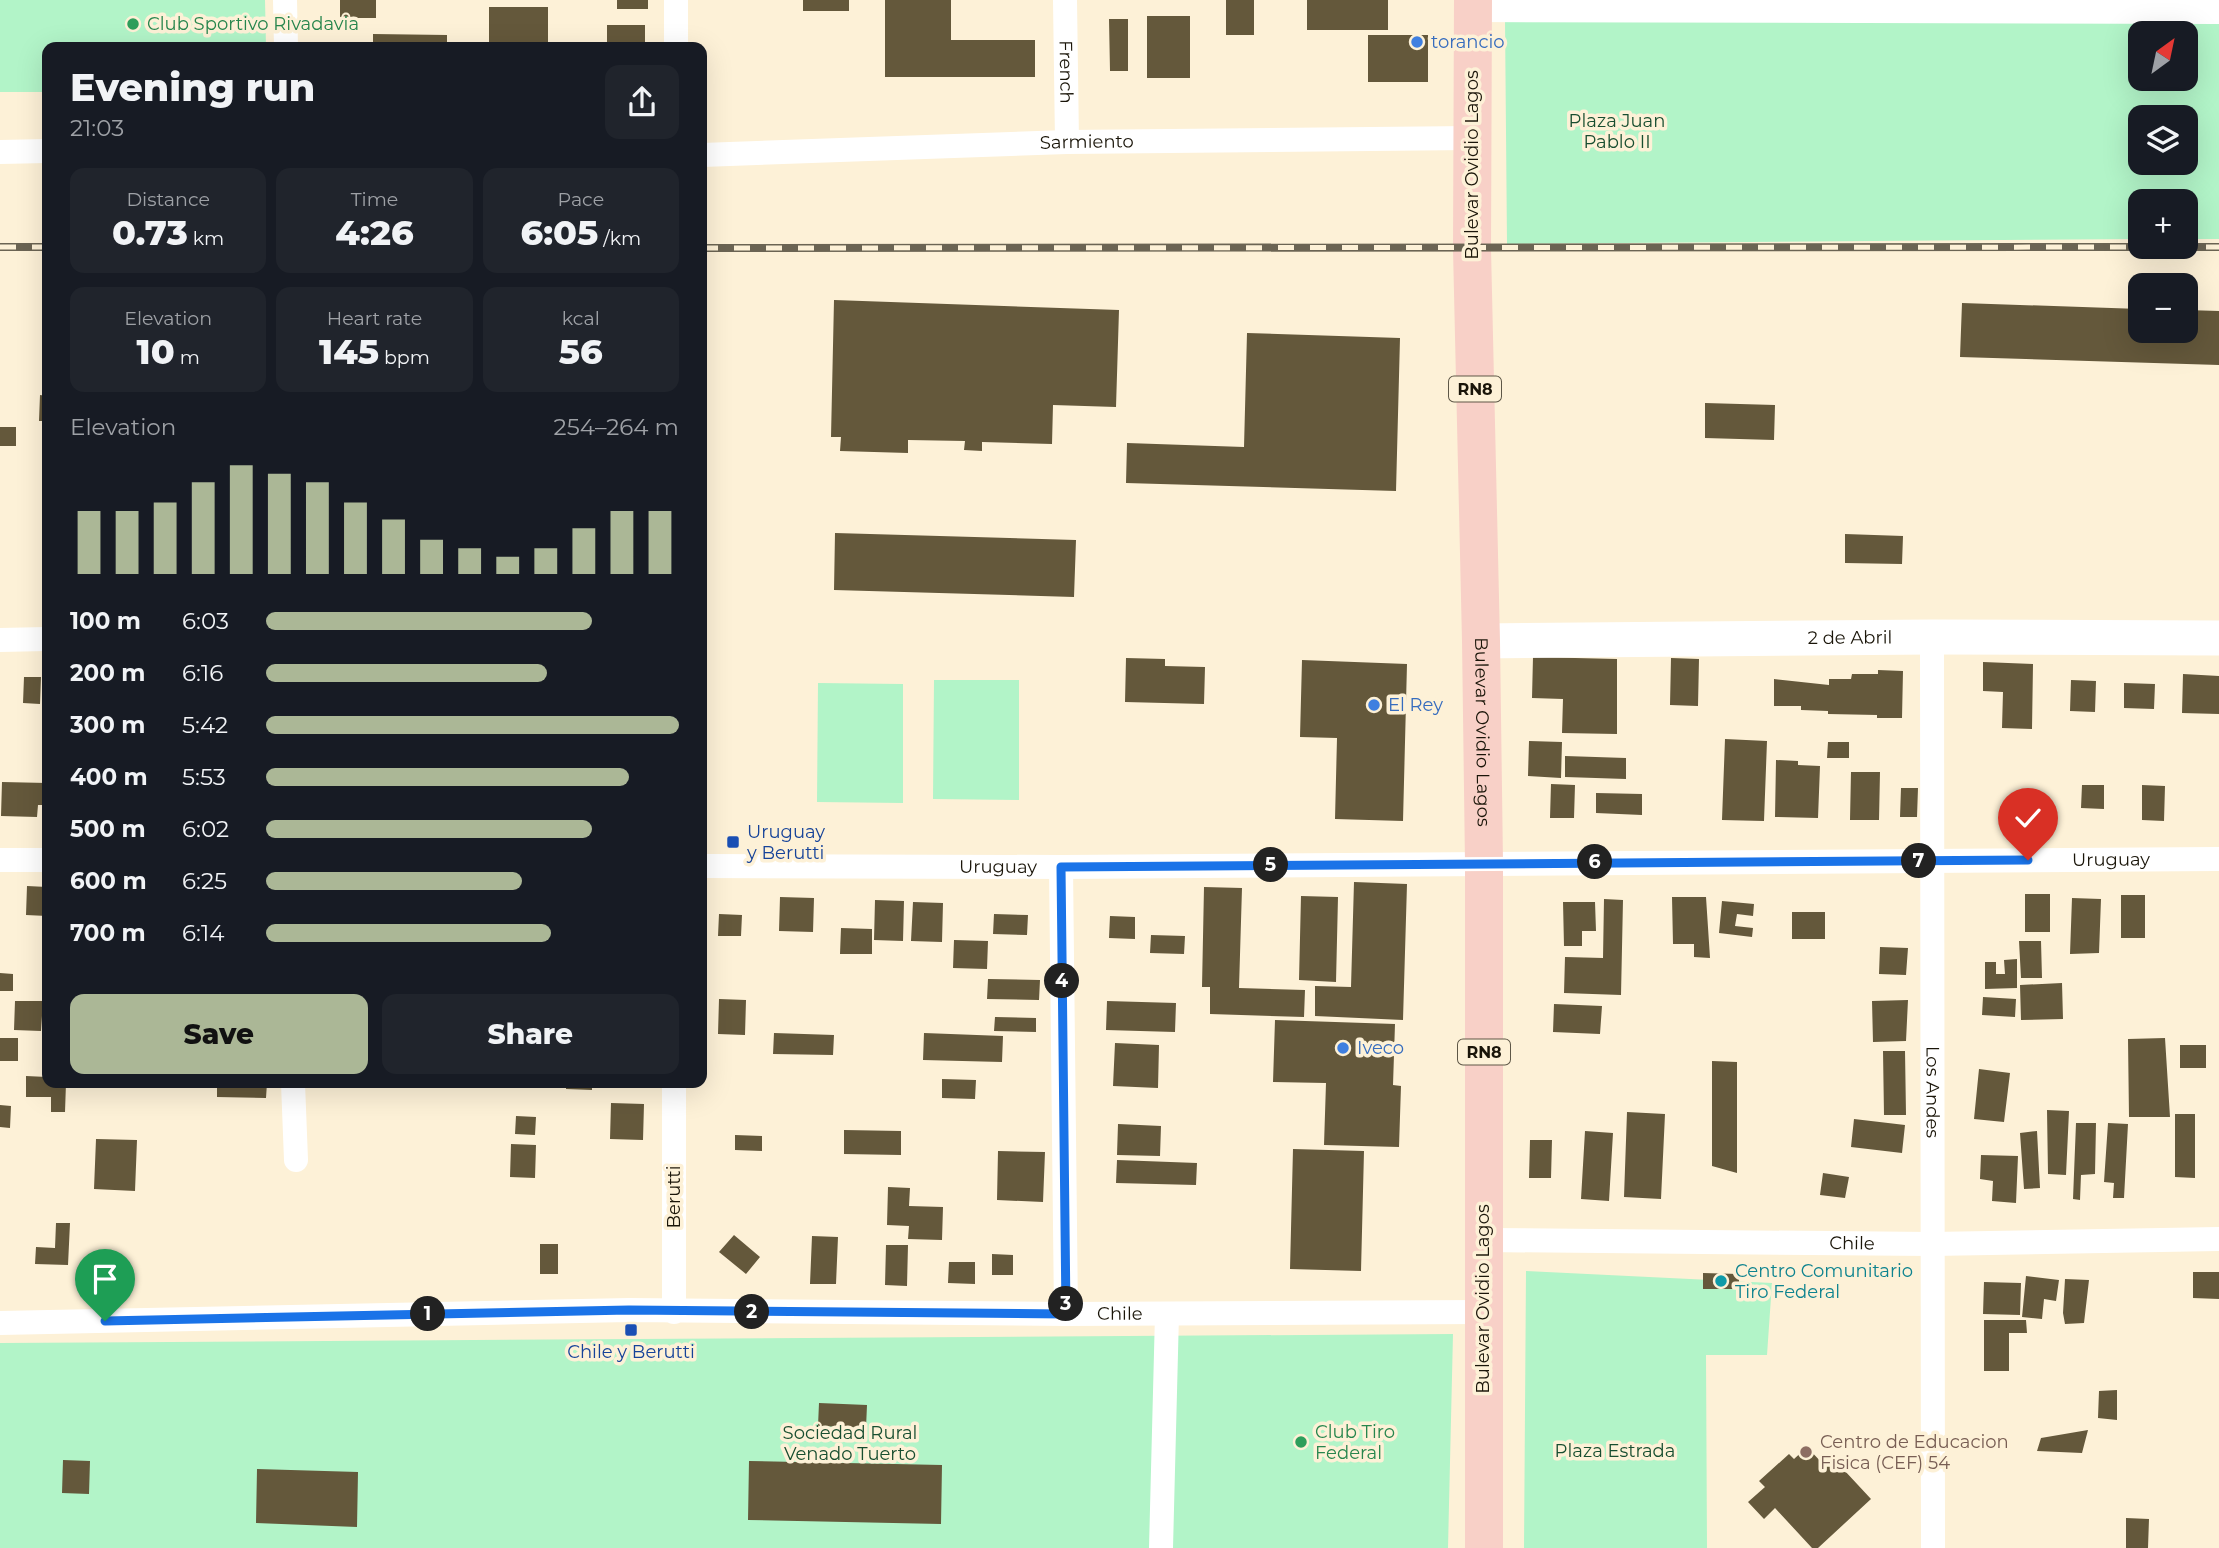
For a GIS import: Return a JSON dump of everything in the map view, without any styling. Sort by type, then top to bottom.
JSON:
[{"type":"highway","name":"Bulevar Ovidio Lagos","points":[[1473,4],[1472,138],[1484,863],[1483,1548]]},
{"type":"main road","name":"2 de Abril","points":[[1481,641],[1932,637],[2219,638]]},
{"type":"street","points":[[285,0],[286,42]]},
{"type":"street","points":[[676,0],[676,42]]},
{"type":"street","name":"French","points":[[1065,0],[1067,142]]},
{"type":"street","points":[[1473,4],[1936,4],[2219,9]]},
{"type":"street","name":"Sarmiento","points":[[707,155],[1067,142],[1472,138]]},
{"type":"street","points":[[0,152],[42,151]]},
{"type":"street","name":"Los Andes","points":[[1932,637],[1933,1548]]},
{"type":"street","points":[[0,640],[42,639]]},
{"type":"street","name":"Uruguay","points":[[707,866],[1061,867],[2219,859]]},
{"type":"street","points":[[0,860],[42,860]]},
{"type":"street","points":[[1061,867],[1066,1314]]},
{"type":"street","points":[[293,1088],[296,1160]]},
{"type":"street","name":"Berutti","points":[[674,1088],[674,1312]]},
{"type":"street","name":"Chile","points":[[1484,1240],[1932,1244],[2219,1240]]},
{"type":"street","name":"Chile","points":[[0,1323],[629,1310],[1066,1314],[1483,1312]]},
{"type":"street","points":[[1161,1548],[1167,1314]]},
{"type":"green space","name":"Club Sportivo Rivadavia","points":[[0,0],[265,0],[266,42],[42,42],[42,92],[0,92]]},
{"type":"green space","name":"Plaza Juan Pablo II","points":[[1505,20],[2219,20],[2219,239],[2198,239],[2198,189],[2128,189],[2128,239],[1507,244]]},
{"type":"green space","points":[[934,680],[1019,680],[1019,800],[933,799]]},
{"type":"green space","points":[[818,683],[903,684],[903,803],[817,802]]},
{"type":"green space","name":"Plaza Estrada","points":[[1526,1271],[1772,1283],[1767,1355],[1706,1355],[1707,1548],[1524,1548]]},
{"type":"green space","name":"Sociedad Rural Venado Tuerto","points":[[1453,1334],[1448,1548],[0,1548],[0,1343]]},
{"type":"building","points":[[340,0],[376,0],[376,18],[340,18]]},
{"type":"building","points":[[617,0],[648,0],[648,9],[617,9]]},
{"type":"building","points":[[803,0],[849,0],[849,11],[803,11]]},
{"type":"building","points":[[885,0],[951,0],[951,40],[1035,40],[1035,77],[885,77]]},
{"type":"building","points":[[1226,0],[1254,0],[1254,35],[1226,35]]},
{"type":"building","points":[[1307,0],[1388,0],[1388,30],[1307,30]]},
{"type":"building","points":[[489,7],[548,7],[548,42],[489,42]]},
{"type":"building","points":[[1147,16],[1190,16],[1190,78],[1147,78]]},
{"type":"building","points":[[1109,19],[1128,19],[1128,71],[1110,71]]},
{"type":"building","points":[[607,25],[645,25],[645,42],[607,42]]},
{"type":"building","points":[[373,34],[447,35],[447,42],[373,42]]},
{"type":"building","points":[[1368,35],[1428,35],[1428,82],[1368,82]]},
{"type":"building","points":[[834,300],[1119,310],[1116,407],[1053,405],[1052,444],[982,442],[982,451],[964,450],[965,441],[908,440],[908,453],[840,451],[841,437],[831,437]]},
{"type":"building","points":[[1962,303],[2128,309],[2128,343],[2198,343],[2198,310],[2219,311],[2219,365],[1960,357]]},
{"type":"building","points":[[1247,333],[1400,338],[1396,491],[1126,483],[1127,443],[1244,447]]},
{"type":"building","points":[[40,395],[42,421],[39,421]]},
{"type":"building","points":[[1705,403],[1775,405],[1774,440],[1705,438]]},
{"type":"building","points":[[0,427],[16,427],[16,446],[0,446]]},
{"type":"building","points":[[835,533],[1076,540],[1074,597],[834,590]]},
{"type":"building","points":[[1845,534],[1903,536],[1902,564],[1845,563]]},
{"type":"building","points":[[1533,657],[1617,659],[1617,734],[1562,733],[1563,699],[1532,698]]},
{"type":"building","points":[[1126,658],[1165,659],[1165,666],[1205,667],[1204,704],[1125,702]]},
{"type":"building","points":[[1671,658],[1699,659],[1698,706],[1670,705]]},
{"type":"building","points":[[1302,660],[1407,664],[1403,821],[1335,819],[1337,738],[1300,737]]},
{"type":"building","points":[[1983,662],[2033,664],[2032,729],[2002,728],[2003,692],[1983,691]]},
{"type":"building","points":[[1878,670],[1903,671],[1902,718],[1828,714],[1828,711],[1801,710],[1801,706],[1774,706],[1774,679],[1829,685],[1829,679],[1851,679],[1852,674],[1878,674]]},
{"type":"building","points":[[2183,674],[2219,676],[2219,714],[2182,713]]},
{"type":"building","points":[[24,677],[41,677],[40,704],[23,703]]},
{"type":"building","points":[[2071,680],[2096,681],[2095,712],[2070,711]]},
{"type":"building","points":[[2124,683],[2155,684],[2154,709],[2124,708]]},
{"type":"building","points":[[1725,739],[1767,741],[1764,821],[1722,820]]},
{"type":"building","points":[[1529,741],[1562,742],[1561,778],[1528,776]]},
{"type":"building","points":[[1828,742],[1849,742],[1849,758],[1827,758]]},
{"type":"building","points":[[1565,756],[1626,758],[1626,779],[1565,777]]},
{"type":"building","points":[[1776,760],[1820,766],[1818,818],[1775,817]]},
{"type":"building","points":[[1851,772],[1880,772],[1879,820],[1850,820]]},
{"type":"building","points":[[2,782],[42,783],[42,805],[38,805],[37,817],[1,816]]},
{"type":"building","points":[[1551,784],[1575,785],[1574,818],[1550,818]]},
{"type":"building","points":[[2082,785],[2104,785],[2104,809],[2081,808]]},
{"type":"building","points":[[2142,785],[2165,786],[2164,821],[2142,820]]},
{"type":"building","points":[[1901,788],[1918,788],[1917,817],[1900,817]]},
{"type":"building","points":[[1596,793],[1642,794],[1642,815],[1596,813]]},
{"type":"building","points":[[1354,882],[1407,884],[1403,1020],[1315,1016],[1315,986],[1351,987]]},
{"type":"building","points":[[27,886],[42,887],[42,916],[26,915]]},
{"type":"building","points":[[1204,887],[1242,888],[1239,988],[1305,990],[1304,1017],[1210,1014],[1210,987],[1202,987]]},
{"type":"building","points":[[2025,894],[2050,894],[2050,932],[2025,932]]},
{"type":"building","points":[[2121,895],[2145,895],[2145,938],[2121,938]]},
{"type":"building","points":[[1301,896],[1338,897],[1336,982],[1299,980]]},
{"type":"building","points":[[780,897],[814,898],[813,932],[779,931]]},
{"type":"building","points":[[1672,897],[1706,897],[1710,958],[1694,957],[1694,944],[1673,944]]},
{"type":"building","points":[[2072,898],[2101,899],[2099,953],[2070,954]]},
{"type":"building","points":[[1604,899],[1623,900],[1621,995],[1564,993],[1565,957],[1603,958]]},
{"type":"building","points":[[875,900],[904,901],[903,941],[874,940]]},
{"type":"building","points":[[1722,901],[1754,904],[1753,916],[1737,914],[1735,926],[1753,928],[1752,937],[1719,933]]},
{"type":"building","points":[[913,902],[943,903],[942,942],[911,941]]},
{"type":"building","points":[[1563,902],[1595,902],[1596,931],[1582,931],[1582,946],[1564,946]]},
{"type":"building","points":[[1792,912],[1825,912],[1825,939],[1792,939]]},
{"type":"building","points":[[719,914],[742,915],[741,936],[718,936]]},
{"type":"building","points":[[994,914],[1028,915],[1027,935],[993,934]]},
{"type":"building","points":[[1110,916],[1135,917],[1135,939],[1109,938]]},
{"type":"building","points":[[841,928],[872,929],[872,954],[840,954]]},
{"type":"building","points":[[1151,935],[1185,936],[1184,954],[1150,953]]},
{"type":"building","points":[[954,940],[988,941],[987,969],[953,968]]},
{"type":"building","points":[[2019,941],[2041,941],[2042,978],[2021,978]]},
{"type":"building","points":[[1880,947],[1908,948],[1906,975],[1879,974]]},
{"type":"building","points":[[2017,959],[2017,988],[1985,989],[1985,962],[1996,962],[1996,974],[2005,974],[2004,960]]},
{"type":"building","points":[[0,973],[13,974],[13,991],[0,991]]},
{"type":"building","points":[[988,979],[1040,980],[1039,1000],[987,999]]},
{"type":"building","points":[[2062,983],[2063,1019],[2021,1020],[2020,985]]},
{"type":"building","points":[[1983,997],[2016,999],[2015,1017],[1982,1015]]},
{"type":"building","points":[[719,999],[746,1000],[745,1035],[718,1034]]},
{"type":"building","points":[[1908,1000],[1906,1041],[1873,1042],[1872,1001]]},
{"type":"building","points":[[15,1001],[42,1001],[41,1031],[14,1030]]},
{"type":"building","points":[[1107,1001],[1176,1003],[1175,1032],[1106,1030]]},
{"type":"building","points":[[1554,1004],[1602,1006],[1600,1034],[1553,1032]]},
{"type":"building","points":[[995,1017],[1036,1018],[1036,1032],[994,1031]]},
{"type":"building","points":[[1275,1020],[1395,1024],[1393,1085],[1401,1086],[1399,1147],[1324,1145],[1326,1083],[1273,1082]]},
{"type":"building","points":[[774,1033],[834,1035],[833,1055],[773,1054]]},
{"type":"building","points":[[924,1033],[1003,1036],[1002,1062],[923,1060]]},
{"type":"building","points":[[0,1038],[18,1038],[18,1061],[0,1061]]},
{"type":"building","points":[[2165,1038],[2170,1117],[2129,1117],[2128,1039]]},
{"type":"building","points":[[1115,1043],[1159,1045],[1158,1088],[1113,1086]]},
{"type":"building","points":[[2180,1045],[2206,1045],[2206,1068],[2180,1068]]},
{"type":"building","points":[[1883,1051],[1905,1051],[1906,1115],[1884,1115]]},
{"type":"building","points":[[1712,1061],[1737,1062],[1737,1173],[1712,1166]]},
{"type":"building","points":[[1979,1069],[2010,1073],[2004,1122],[1974,1119]]},
{"type":"building","points":[[26,1076],[42,1077],[42,1088],[66,1088],[65,1112],[51,1112],[51,1097],[26,1097]]},
{"type":"building","points":[[942,1079],[976,1080],[975,1099],[942,1098]]},
{"type":"building","points":[[217,1088],[267,1088],[266,1098],[217,1097]]},
{"type":"building","points":[[592,1088],[592,1090],[566,1089]]},
{"type":"building","points":[[611,1103],[644,1104],[643,1140],[610,1139]]},
{"type":"building","points":[[0,1105],[11,1106],[10,1128],[0,1127]]},
{"type":"building","points":[[2047,1110],[2069,1111],[2066,1175],[2048,1174]]},
{"type":"building","points":[[1627,1112],[1665,1114],[1661,1199],[1624,1197]]},
{"type":"building","points":[[2175,1114],[2195,1114],[2195,1178],[2175,1177]]},
{"type":"building","points":[[516,1116],[536,1117],[535,1135],[515,1134]]},
{"type":"building","points":[[1854,1119],[1905,1125],[1902,1153],[1851,1147]]},
{"type":"building","points":[[2076,1123],[2096,1123],[2095,1174],[2081,1175],[2080,1200],[2073,1199]]},
{"type":"building","points":[[2108,1123],[2128,1124],[2124,1198],[2113,1198],[2114,1183],[2104,1182]]},
{"type":"building","points":[[1118,1124],[1161,1126],[1160,1156],[1117,1155]]},
{"type":"building","points":[[844,1130],[901,1131],[901,1155],[844,1154]]},
{"type":"building","points":[[1585,1131],[1613,1133],[1609,1201],[1581,1199]]},
{"type":"building","points":[[2037,1131],[2040,1188],[2024,1189],[2020,1133]]},
{"type":"building","points":[[735,1135],[762,1136],[762,1151],[735,1150]]},
{"type":"building","points":[[96,1139],[137,1140],[135,1191],[94,1189]]},
{"type":"building","points":[[1530,1140],[1552,1140],[1551,1178],[1529,1178]]},
{"type":"building","points":[[511,1144],[536,1145],[535,1178],[510,1177]]},
{"type":"building","points":[[1293,1149],[1364,1151],[1361,1271],[1290,1269]]},
{"type":"building","points":[[998,1151],[1045,1152],[1043,1202],[997,1200]]},
{"type":"building","points":[[1981,1155],[2018,1156],[2016,1203],[1992,1201],[1993,1181],[1980,1179]]},
{"type":"building","points":[[1117,1160],[1197,1163],[1196,1185],[1116,1183]]},
{"type":"building","points":[[1823,1173],[1849,1177],[1845,1198],[1820,1195]]},
{"type":"building","points":[[888,1187],[910,1188],[909,1206],[943,1207],[942,1240],[908,1239],[909,1226],[887,1225]]},
{"type":"building","points":[[56,1223],[70,1223],[68,1265],[35,1264],[36,1247],[55,1248]]},
{"type":"building","points":[[734,1235],[760,1257],[746,1274],[719,1252]]},
{"type":"building","points":[[812,1236],[838,1237],[836,1284],[810,1284]]},
{"type":"building","points":[[540,1244],[558,1244],[558,1274],[540,1274]]},
{"type":"building","points":[[886,1245],[908,1245],[907,1286],[885,1285]]},
{"type":"building","points":[[992,1254],[1013,1255],[1013,1275],[992,1275]]},
{"type":"building","points":[[949,1262],[975,1262],[975,1284],[948,1283]]},
{"type":"building","points":[[2193,1272],[2219,1272],[2219,1299],[2193,1298]]},
{"type":"building","name":"Centro Comunitario Tiro Federal","points":[[1703,1273],[1739,1274],[1739,1289],[1703,1289]]},
{"type":"building","points":[[2026,1276],[2059,1280],[2056,1301],[2044,1299],[2042,1319],[2022,1317]]},
{"type":"building","points":[[2065,1279],[2089,1280],[2084,1323],[2065,1324]]},
{"type":"building","points":[[1984,1282],[2021,1283],[2020,1315],[1983,1314]]},
{"type":"building","points":[[1984,1320],[2026,1320],[2027,1333],[2009,1333],[2009,1371],[1984,1371]]},
{"type":"building","points":[[2117,1390],[2117,1420],[2098,1418],[2099,1391]]},
{"type":"building","points":[[819,1403],[867,1405],[866,1428],[818,1426]]},
{"type":"building","points":[[2088,1430],[2082,1453],[2037,1451],[2041,1438]]},
{"type":"building","points":[[1807,1447],[1823,1464],[1831,1456],[1871,1499],[1818,1548],[1812,1548],[1775,1508],[1764,1519],[1748,1502],[1765,1487],[1759,1481],[1789,1454],[1794,1459]]},
{"type":"building","points":[[63,1460],[90,1461],[89,1494],[62,1493]]},
{"type":"building","points":[[749,1461],[942,1465],[941,1524],[748,1520]]},
{"type":"building","points":[[257,1469],[358,1472],[357,1527],[256,1523]]},
{"type":"building","points":[[2126,1518],[2149,1519],[2148,1548],[2126,1548]]},
{"type":"railway","points":[[0,247],[42,247]]},
{"type":"railway","points":[[707,248],[2219,247]]},
{"type":"place","name":"Club Sportivo Rivadavia","points":[[133,24]]},
{"type":"place","name":"torancio","points":[[1417,42]]},
{"type":"place","name":"El Rey","points":[[1374,705]]},
{"type":"place","name":"Uruguay y Berutti","points":[[733,842]]},
{"type":"place","name":"Iveco","points":[[1343,1048]]},
{"type":"place","name":"Centro Comunitario Tiro Federal","points":[[1721,1281]]},
{"type":"place","name":"Chile y Berutti","points":[[631,1330]]},
{"type":"place","name":"Club Tiro Federal","points":[[1301,1442]]},
{"type":"place","name":"Centro de Educacion Fisica (CEF) 54","points":[[1806,1452]]},
{"type":"route","points":[[105,1321],[629,1310],[1066,1314],[1061,867],[2028,860]]}]
